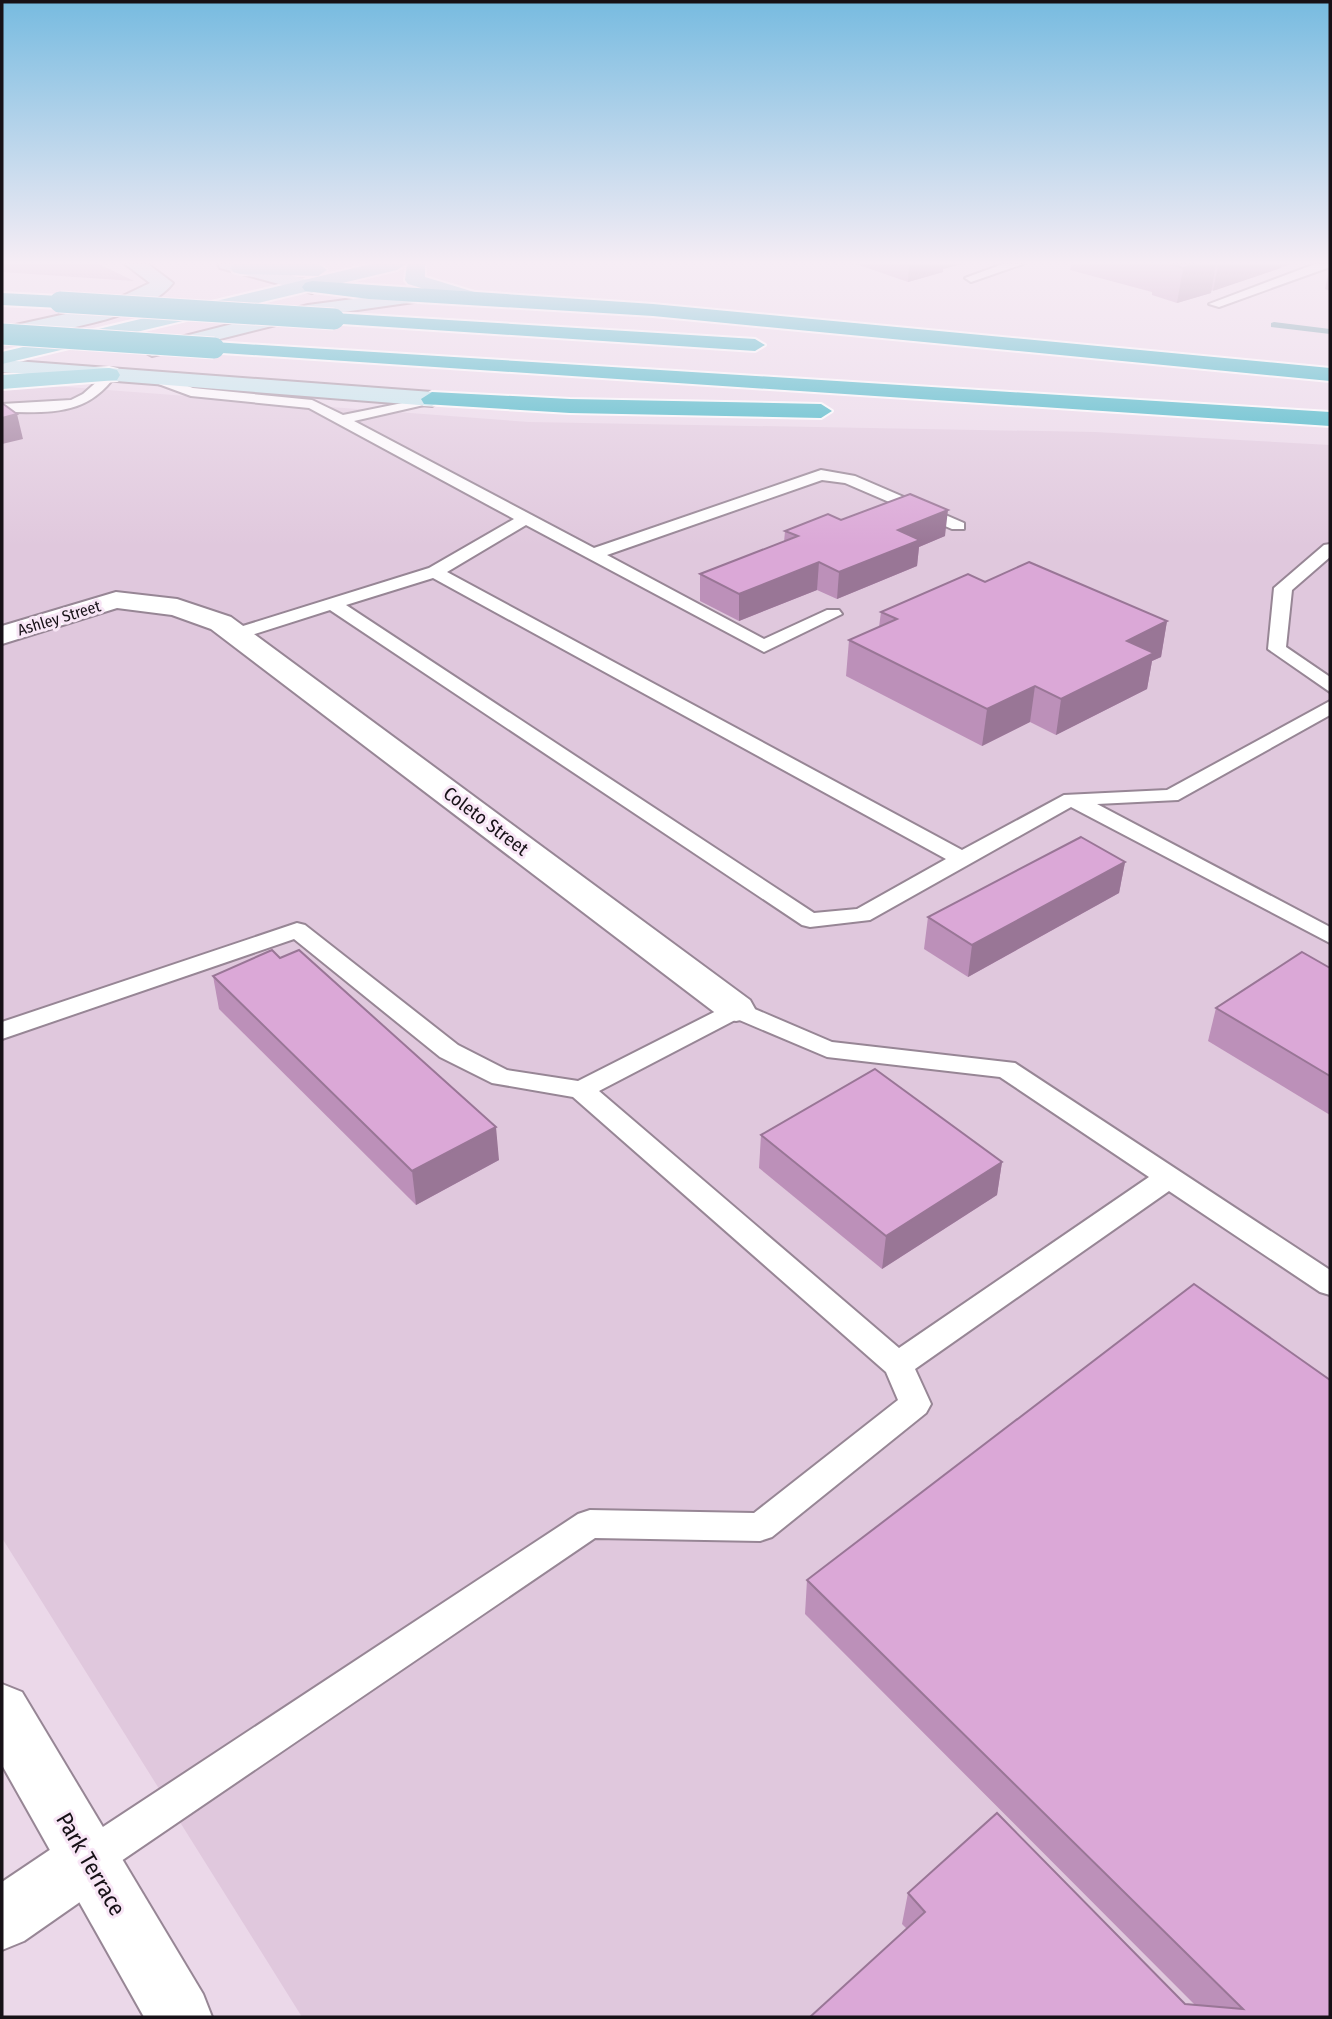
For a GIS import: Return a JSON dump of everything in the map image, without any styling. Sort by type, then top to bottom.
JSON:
[{"type":"highway","points":[[364,358],[1330,422]]},
{"type":"highway","points":[[1008,358],[1330,377]]},
{"type":"highway","points":[[1104,358],[1177,366]]},
{"type":"highway","points":[[432,399],[570,406],[845,412]]},
{"type":"highway","points":[[873,412],[1183,414]]},
{"type":"main road","points":[[137,358],[132,362],[133,370],[153,379]]},
{"type":"main road","points":[[2,366],[432,399]]},
{"type":"main road","points":[[2,382],[109,375]]},
{"type":"street","name":"Ashley Street","points":[[2,635],[116,600],[177,607],[221,623],[236,634]]},
{"type":"street","name":"Coleto Street","points":[[236,634],[736,1009]]},
{"type":"street","name":"Park Terrace","points":[[2,1711],[180,2017]]},
{"type":"street","points":[[2,1919],[88,1860]]},
{"type":"lane","points":[[2,408],[79,404],[85,402],[109,375]]},
{"type":"lane","points":[[153,379],[191,392],[312,404],[764,646],[833,614]]},
{"type":"lane","points":[[343,419],[432,399]]},
{"type":"lane","points":[[591,555],[821,475],[849,479],[958,526]]},
{"type":"lane","points":[[236,634],[435,572],[525,519]]},
{"type":"lane","points":[[1330,550],[1283,588],[1276,649],[1330,686]]},
{"type":"lane","points":[[435,572],[960,858]]},
{"type":"lane","points":[[334,605],[810,920],[862,915],[960,858],[1071,799],[1171,796],[1330,707]]},
{"type":"lane","points":[[1071,799],[1330,936]]},
{"type":"lane","points":[[2,1031],[297,930],[449,1051],[501,1077],[581,1090],[898,1365],[915,1404],[760,1527],[590,1524],[88,1860]]},
{"type":"lane","points":[[581,1090],[736,1009],[827,1049],[931,1063],[1006,1069],[1330,1284]]},
{"type":"lane","points":[[898,1365],[1169,1177]]},
{"type":"shaded area","points":[[2,382],[529,422],[1095,432],[1330,445],[1330,2017],[302,2017],[2,1538]]},
{"type":"building","points":[[2,403],[17,414],[2,418]]},
{"type":"building","points":[[910,494],[948,510],[898,530],[920,540],[839,572],[819,562],[739,594],[700,574],[798,536],[785,531],[828,514],[841,520]]},
{"type":"building","points":[[1029,562],[1167,621],[1127,641],[1154,653],[1061,699],[1035,686],[987,709],[849,640],[897,619],[881,612],[968,574],[985,582]]},
{"type":"building","points":[[1081,837],[1125,862],[972,945],[928,917]]},
{"type":"building","points":[[272,950],[280,958],[299,950],[496,1127],[412,1171],[213,976]]},
{"type":"building","points":[[1302,952],[1330,968],[1330,1076],[1216,1008]]},
{"type":"building","points":[[875,1069],[1002,1162],[886,1236],[761,1135]]},
{"type":"building","points":[[1194,1284],[1330,1380],[1330,2017],[810,2017],[925,1912],[908,1893],[997,1813],[1185,2004],[1243,2009],[807,1580]]}]
